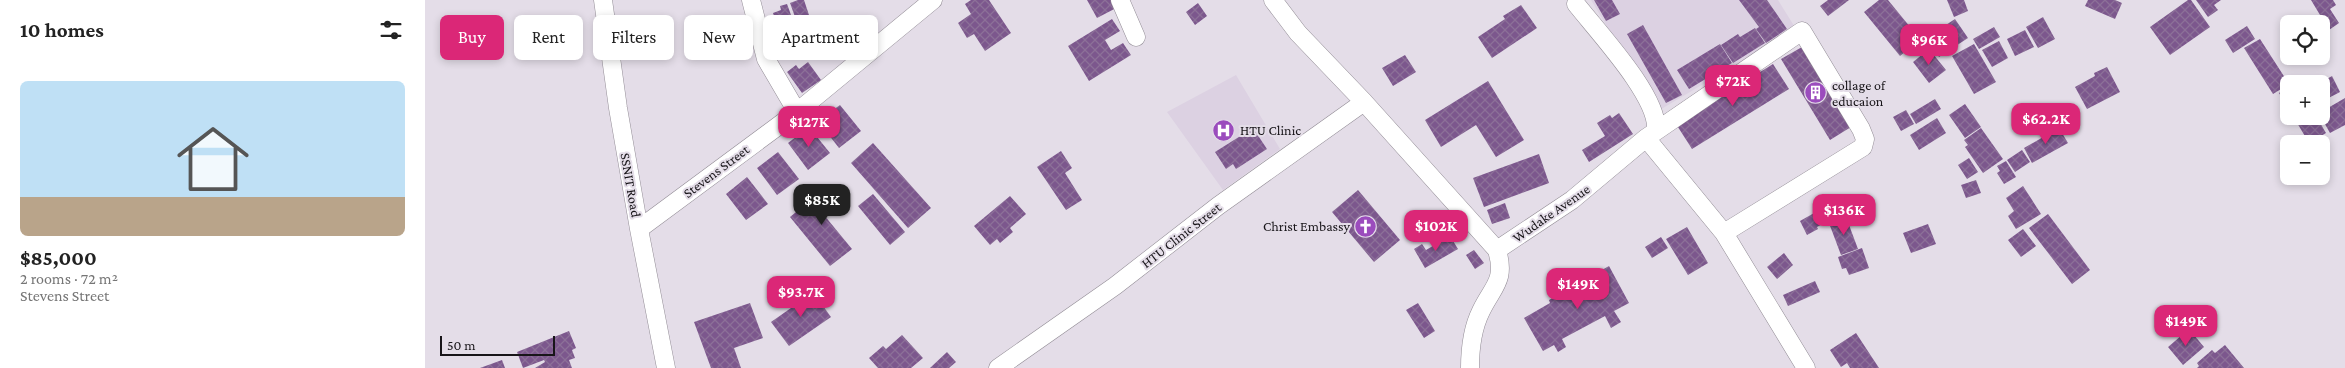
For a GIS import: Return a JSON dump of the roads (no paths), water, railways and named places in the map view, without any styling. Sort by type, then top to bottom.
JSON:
[{"type":"street","name":"SSNIT Road","points":[[603,0],[618,108],[666,368]]},
{"type":"street","points":[[751,0],[766,59],[797,112]]},
{"type":"street","name":"Stevens Street","points":[[639,229],[797,112],[933,0]]},
{"type":"street","points":[[1120,0],[1136,37]]},
{"type":"street","name":"Wudake Avenue","points":[[1273,0],[1298,33],[1364,102],[1497,250],[1573,200],[1651,134],[1802,31],[1861,129],[1865,139],[1863,147],[1724,233]]},
{"type":"street","points":[[1576,4],[1633,75],[1654,110],[1657,121],[1651,134],[1724,233],[1806,368]]},
{"type":"street","name":"HTU Clinic Street","points":[[998,368],[1115,286],[1217,206],[1364,102]]},
{"type":"street","points":[[1470,368],[1472,334],[1481,310],[1497,285],[1501,274],[1497,250]]},
{"type":"place","name":"collage of educaion","points":[[1816,93]]},
{"type":"place","name":"HTU Clinic","points":[[1224,130]]},
{"type":"place","name":"Christ Embassy","points":[[1366,226]]}]
